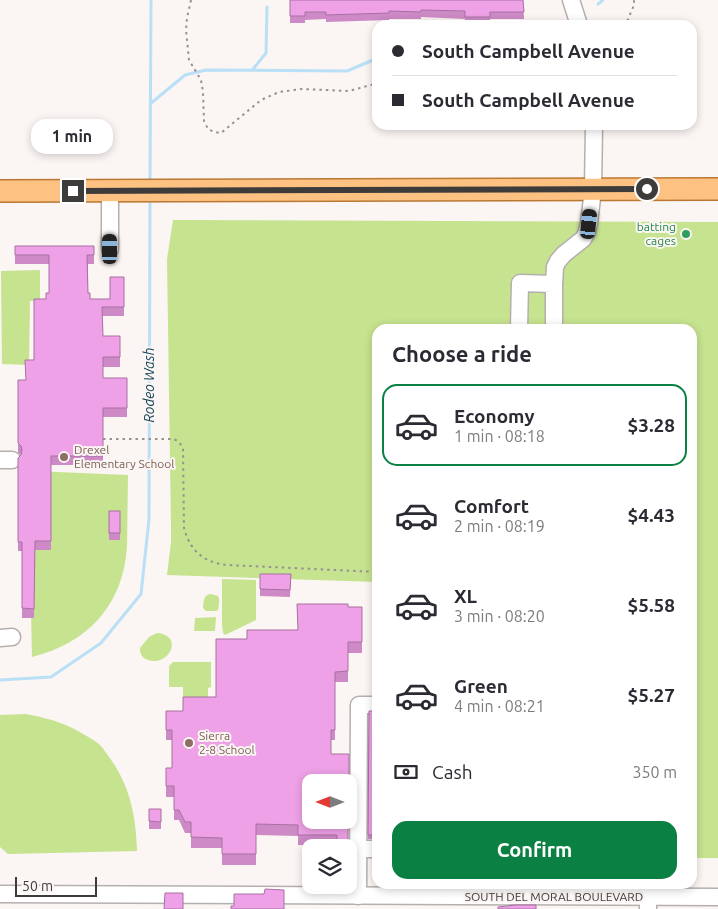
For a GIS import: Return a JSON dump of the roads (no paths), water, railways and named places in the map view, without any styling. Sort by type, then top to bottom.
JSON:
[{"type":"main road","points":[[0,191],[718,190]]},
{"type":"street","points":[[571,0],[577,20]]},
{"type":"street","points":[[554,324],[555,267],[560,257],[586,234],[589,224],[593,189],[594,130]]},
{"type":"street","points":[[110,191],[110,249]]},
{"type":"street","points":[[519,324],[520,283],[554,284]]},
{"type":"street","points":[[358,896],[359,705],[372,705]]},
{"type":"street","points":[[358,849],[372,849]]},
{"type":"street","name":"SOUTH DEL MORAL BOULEVARD","points":[[0,894],[320,902],[397,890],[648,897],[718,897]]},
{"type":"waterway","name":"Rodeo Wash","points":[[150,182],[151,0]]},
{"type":"waterway","points":[[598,4],[603,0]]},
{"type":"waterway","points":[[253,69],[266,53],[267,7]]},
{"type":"waterway","points":[[150,104],[185,75],[206,70],[347,71],[372,61]]},
{"type":"waterway","name":"Rodeo Wash","points":[[0,680],[51,677],[101,643],[141,594],[149,519],[150,198]]},
{"type":"place","name":"batting cages","points":[[686,234]]},
{"type":"place","name":"Drexel Elementary School","points":[[64,457]]},
{"type":"place","name":"Sierra 2-8 School","points":[[189,743]]}]
